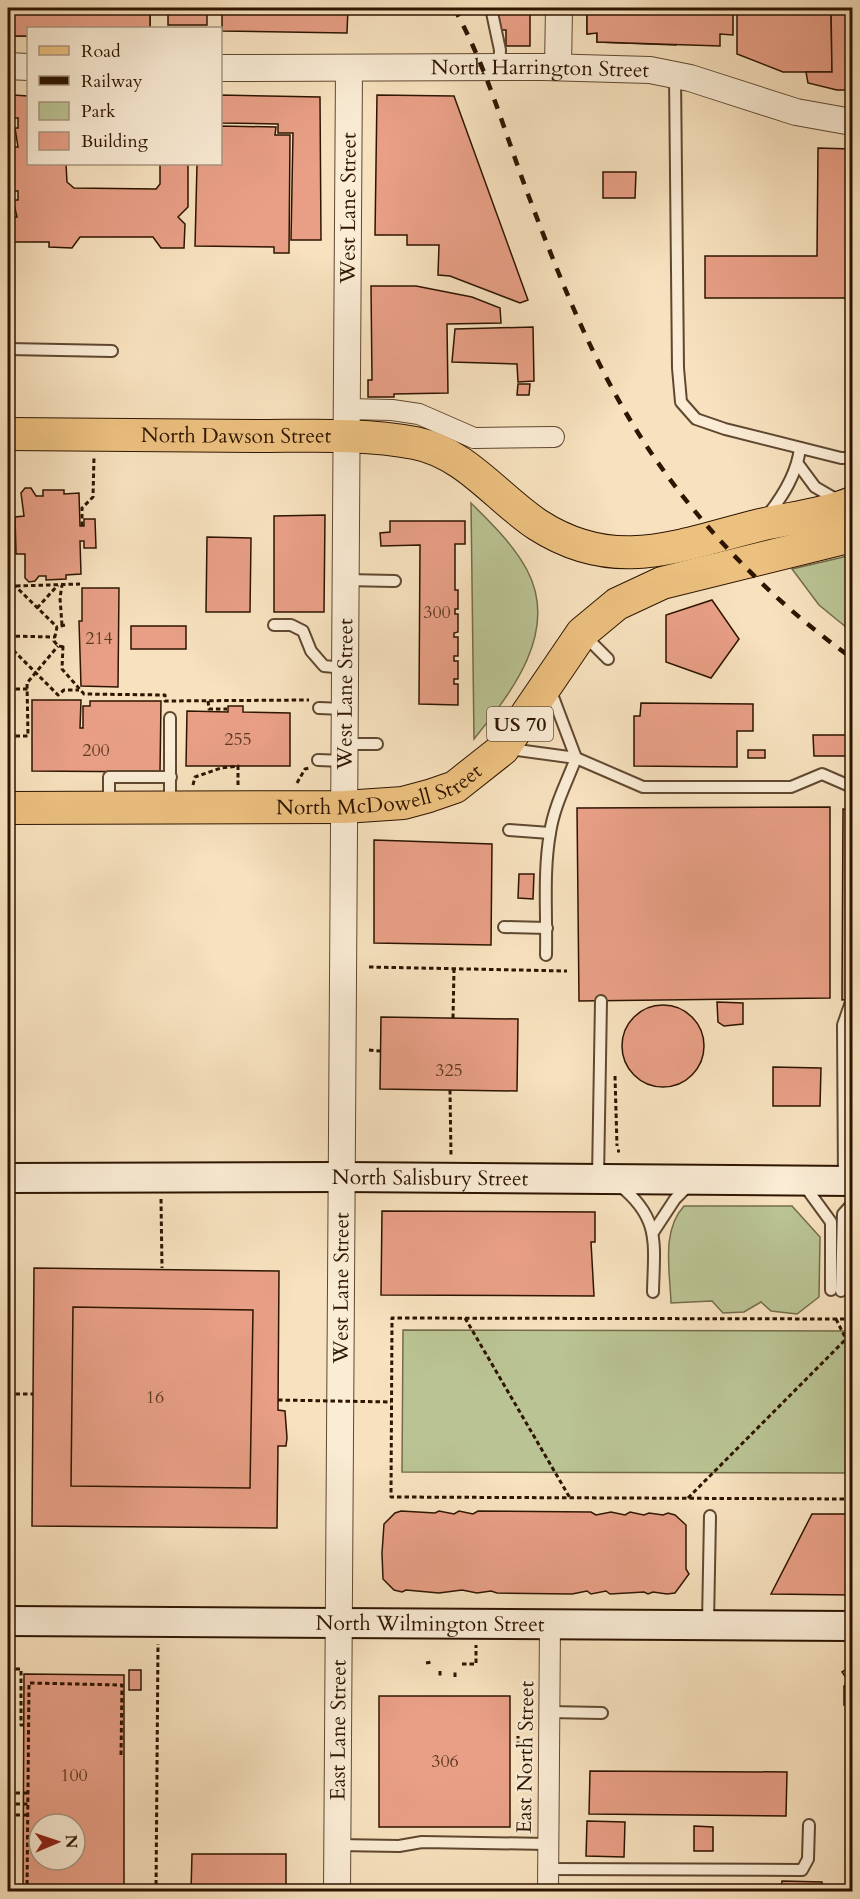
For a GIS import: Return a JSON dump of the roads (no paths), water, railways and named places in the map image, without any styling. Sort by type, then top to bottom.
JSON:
[{"type":"main road","name":"North Dawson Street","points":[[8,434],[346,423],[417,443],[467,451],[476,473],[538,524],[566,539],[597,550],[619,553],[662,550],[850,505]]},
{"type":"main road","name":"North McDowell Street","points":[[8,808],[109,807],[170,792],[344,807],[403,803],[455,787],[503,748],[582,633],[617,604],[662,583],[852,536]]},
{"type":"main road","name":"North Salisbury Street","points":[[8,1178],[341,1177],[612,1165],[694,1179],[800,1181],[850,1189]]},
{"type":"main road","name":"North Wilmington Street","points":[[8,1621],[852,1626]]},
{"type":"street","points":[[558,67],[559,8]]},
{"type":"street","points":[[8,66],[27,67]]},
{"type":"street","name":"North Harrington Street","points":[[222,68],[558,67],[650,70],[675,75],[796,111],[852,122]]},
{"type":"street","name":"West Lane Street","points":[[340,1389],[350,69]]},
{"type":"street","name":"North Dawson Street","points":[[467,451],[554,437]]},
{"type":"street","name":"East Lane Street","points":[[337,1892],[340,1389]]},
{"type":"street","name":"East North Street","points":[[548,1892],[550,1623]]},
{"type":"lane","points":[[491,8],[500,50],[498,67]]},
{"type":"lane","points":[[675,75],[678,368],[681,402],[696,419],[800,448],[841,458],[852,458]]},
{"type":"lane","points":[[8,349],[112,351]]},
{"type":"lane","points":[[760,525],[780,500],[798,464],[800,448]]},
{"type":"lane","points":[[798,464],[815,487],[850,505]]},
{"type":"lane","points":[[345,580],[395,581]]},
{"type":"lane","points":[[274,624],[291,625],[303,631],[311,651],[324,666],[345,668]]},
{"type":"lane","points":[[582,633],[608,660]]},
{"type":"lane","points":[[546,955],[550,833],[558,799],[576,758],[548,683]]},
{"type":"lane","points":[[318,704],[344,709]]},
{"type":"lane","points":[[170,792],[171,718]]},
{"type":"lane","points":[[318,760],[377,744]]},
{"type":"lane","points":[[503,748],[576,758],[643,787],[791,787],[822,774],[852,787]]},
{"type":"lane","points":[[509,830],[550,833]]},
{"type":"lane","points":[[504,927],[547,928]]},
{"type":"lane","points":[[800,1181],[831,1222],[836,1290],[843,1214],[850,1189],[843,1025],[852,999]]},
{"type":"lane","points":[[601,1001],[612,1165],[636,1199],[654,1231],[653,1292]]},
{"type":"lane","points":[[654,1231],[675,1199],[694,1179]]},
{"type":"lane","points":[[708,1624],[710,1516]]},
{"type":"lane","points":[[549,1712],[602,1713]]},
{"type":"lane","points":[[548,1869],[802,1870],[808,1859],[809,1825]]},
{"type":"lane","points":[[337,1845],[399,1846],[422,1842],[548,1844]]},
{"type":"railway","points":[[454,8],[486,77],[529,197],[573,307],[626,413],[672,482],[726,547],[787,606],[852,658]]}]
